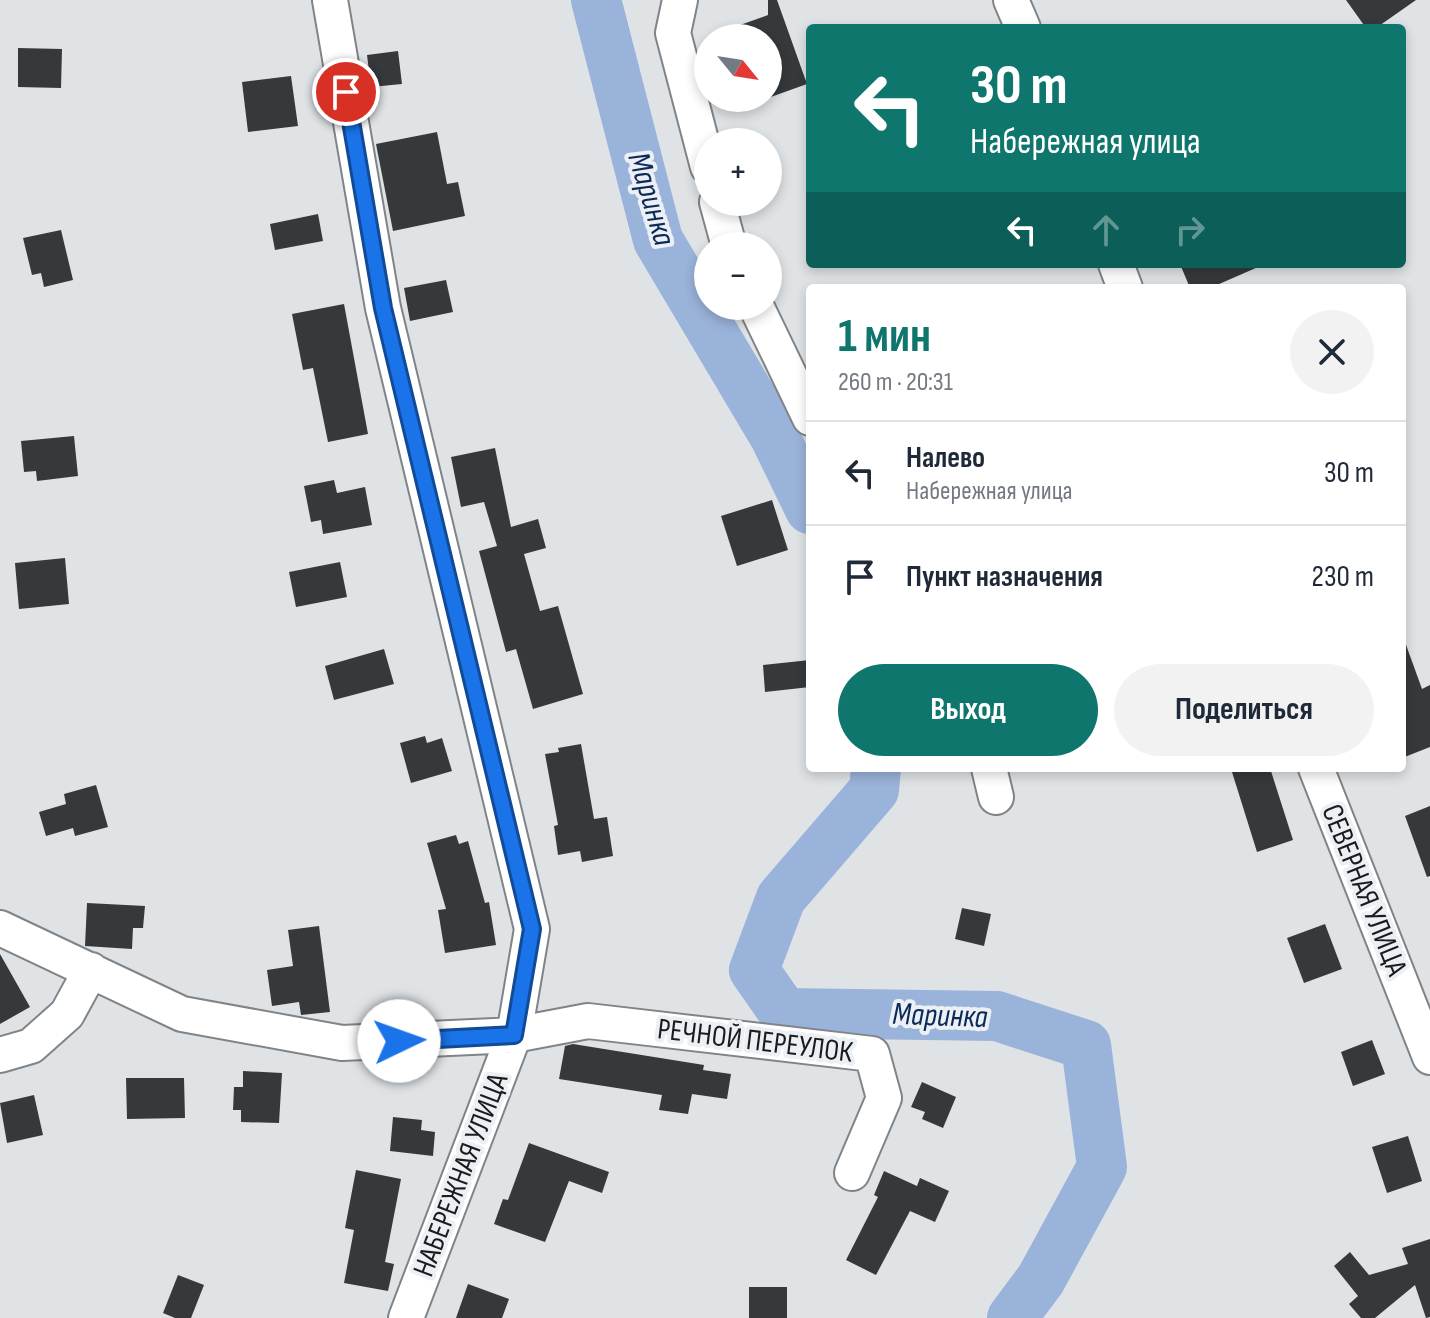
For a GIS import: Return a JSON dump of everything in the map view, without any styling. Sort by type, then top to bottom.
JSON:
[{"type":"street","name":"НАБЕРЕЖНАЯ УЛИЦА","points":[[330,0],[383,308],[532,929],[514,1035],[406,1318]]},
{"type":"street","points":[[680,0],[673,33],[698,128]]},
{"type":"street","points":[[1011,0],[1021,24]]},
{"type":"street","points":[[763,320],[806,410]]},
{"type":"street","name":"СЕВЕРНАЯ УЛИЦА","points":[[1318,772],[1430,1057]]},
{"type":"street","points":[[0,928],[182,1014],[342,1043],[514,1035]]},
{"type":"street","points":[[0,1055],[31,1046],[67,1014],[91,970]]},
{"type":"street","name":"РЕЧНОЙ ПЕРЕУЛОК","points":[[514,1035],[588,1021],[872,1054],[884,1098],[852,1173]]},
{"type":"building","points":[[768,0],[777,0],[806,84],[782,93],[782,24],[743,24],[768,15]]},
{"type":"building","points":[[1346,0],[1416,0],[1382,24],[1363,24]]},
{"type":"building","points":[[18,48],[62,49],[61,88],[18,87]]},
{"type":"building","points":[[398,51],[402,84],[371,87],[367,55]]},
{"type":"building","points":[[291,76],[298,126],[248,132],[242,82]]},
{"type":"building","points":[[437,132],[447,184],[458,182],[465,216],[393,231],[376,144]]},
{"type":"building","points":[[318,214],[323,241],[275,250],[270,224]]},
{"type":"building","points":[[61,230],[73,280],[44,287],[41,273],[32,275],[23,238]]},
{"type":"building","points":[[1182,268],[1256,268],[1219,284],[1188,284]]},
{"type":"building","points":[[446,280],[453,312],[410,321],[404,288]]},
{"type":"building","points":[[344,304],[368,434],[328,442],[313,368],[303,370],[292,314]]},
{"type":"building","points":[[74,436],[78,476],[37,481],[36,471],[24,472],[21,441]]},
{"type":"building","points":[[495,448],[511,527],[538,519],[546,548],[524,554],[540,611],[558,606],[583,694],[533,709],[516,649],[506,652],[479,551],[497,546],[484,502],[461,507],[451,457]]},
{"type":"building","points":[[334,480],[337,493],[365,487],[372,525],[323,534],[321,520],[311,522],[304,486]]},
{"type":"building","points":[[772,500],[788,550],[737,566],[721,516]]},
{"type":"building","points":[[65,558],[69,604],[19,609],[15,563]]},
{"type":"building","points":[[340,562],[347,597],[296,607],[289,572]]},
{"type":"building","points":[[1406,645],[1422,689],[1430,685],[1430,747],[1406,756]]},
{"type":"building","points":[[384,649],[394,684],[334,700],[325,666]]},
{"type":"building","points":[[806,660],[806,687],[765,692],[763,665]]},
{"type":"building","points":[[425,736],[427,743],[442,738],[452,771],[411,783],[400,743]]},
{"type":"building","points":[[581,744],[594,819],[607,817],[613,856],[582,862],[580,851],[558,855],[554,826],[558,825],[545,754]]},
{"type":"building","points":[[1232,772],[1271,772],[1293,840],[1257,852]]},
{"type":"building","points":[[96,785],[108,827],[75,836],[73,828],[46,836],[39,812],[66,804],[64,794]]},
{"type":"building","points":[[1430,806],[1430,876],[1427,877],[1405,816]]},
{"type":"building","points":[[456,835],[459,844],[468,841],[485,903],[489,902],[496,945],[445,953],[438,910],[446,909],[427,843]]},
{"type":"building","points":[[87,903],[145,906],[143,928],[133,928],[132,949],[85,946]]},
{"type":"building","points":[[962,908],[991,914],[984,946],[955,939]]},
{"type":"building","points":[[1325,924],[1342,969],[1304,983],[1287,938]]},
{"type":"building","points":[[319,926],[330,1012],[301,1015],[299,1002],[272,1006],[267,970],[293,966],[288,930]]},
{"type":"building","points":[[0,954],[30,1007],[0,1024]]},
{"type":"building","points":[[1372,1040],[1385,1074],[1353,1086],[1341,1052]]},
{"type":"building","points":[[573,1044],[704,1065],[703,1070],[731,1074],[727,1099],[692,1094],[688,1114],[659,1110],[662,1095],[559,1079],[565,1046]]},
{"type":"building","points":[[243,1071],[282,1073],[279,1123],[241,1122],[241,1110],[233,1110],[234,1087],[243,1087]]},
{"type":"building","points":[[126,1078],[184,1078],[185,1118],[127,1119]]},
{"type":"building","points":[[922,1082],[956,1097],[943,1128],[922,1119],[925,1112],[911,1107]]},
{"type":"building","points":[[34,1095],[43,1135],[7,1143],[0,1103]]},
{"type":"building","points":[[393,1117],[422,1120],[421,1130],[435,1132],[433,1156],[390,1151]]},
{"type":"building","points":[[1408,1136],[1422,1181],[1387,1193],[1372,1147]]},
{"type":"building","points":[[529,1143],[609,1172],[602,1193],[569,1181],[545,1242],[494,1224],[503,1199],[508,1200]]},
{"type":"building","points":[[356,1170],[401,1179],[385,1262],[394,1264],[388,1291],[344,1283],[354,1230],[345,1228]]},
{"type":"building","points":[[884,1171],[917,1186],[920,1178],[949,1191],[935,1222],[910,1211],[876,1275],[846,1260],[878,1197],[874,1195]]},
{"type":"building","points":[[1430,1239],[1430,1317],[1426,1318],[1415,1285],[1375,1318],[1361,1318],[1349,1304],[1358,1296],[1334,1266],[1350,1252],[1369,1275],[1408,1264],[1402,1248]]},
{"type":"building","points":[[178,1275],[204,1285],[191,1318],[175,1318],[163,1313]]},
{"type":"building","points":[[468,1284],[509,1299],[502,1318],[456,1318]]},
{"type":"building","points":[[749,1287],[787,1287],[787,1318],[749,1318]]},
{"type":"waterway","name":"Маринка","points":[[596,0],[658,240],[775,437],[806,501]]},
{"type":"waterway","name":"Маринка","points":[[876,772],[874,790],[781,898],[754,970],[784,1013],[997,1016],[1086,1045],[1102,1167],[1041,1279],[1012,1318]]},
{"type":"route","points":[[346,92],[383,308],[532,929],[514,1035],[399,1041]]}]
